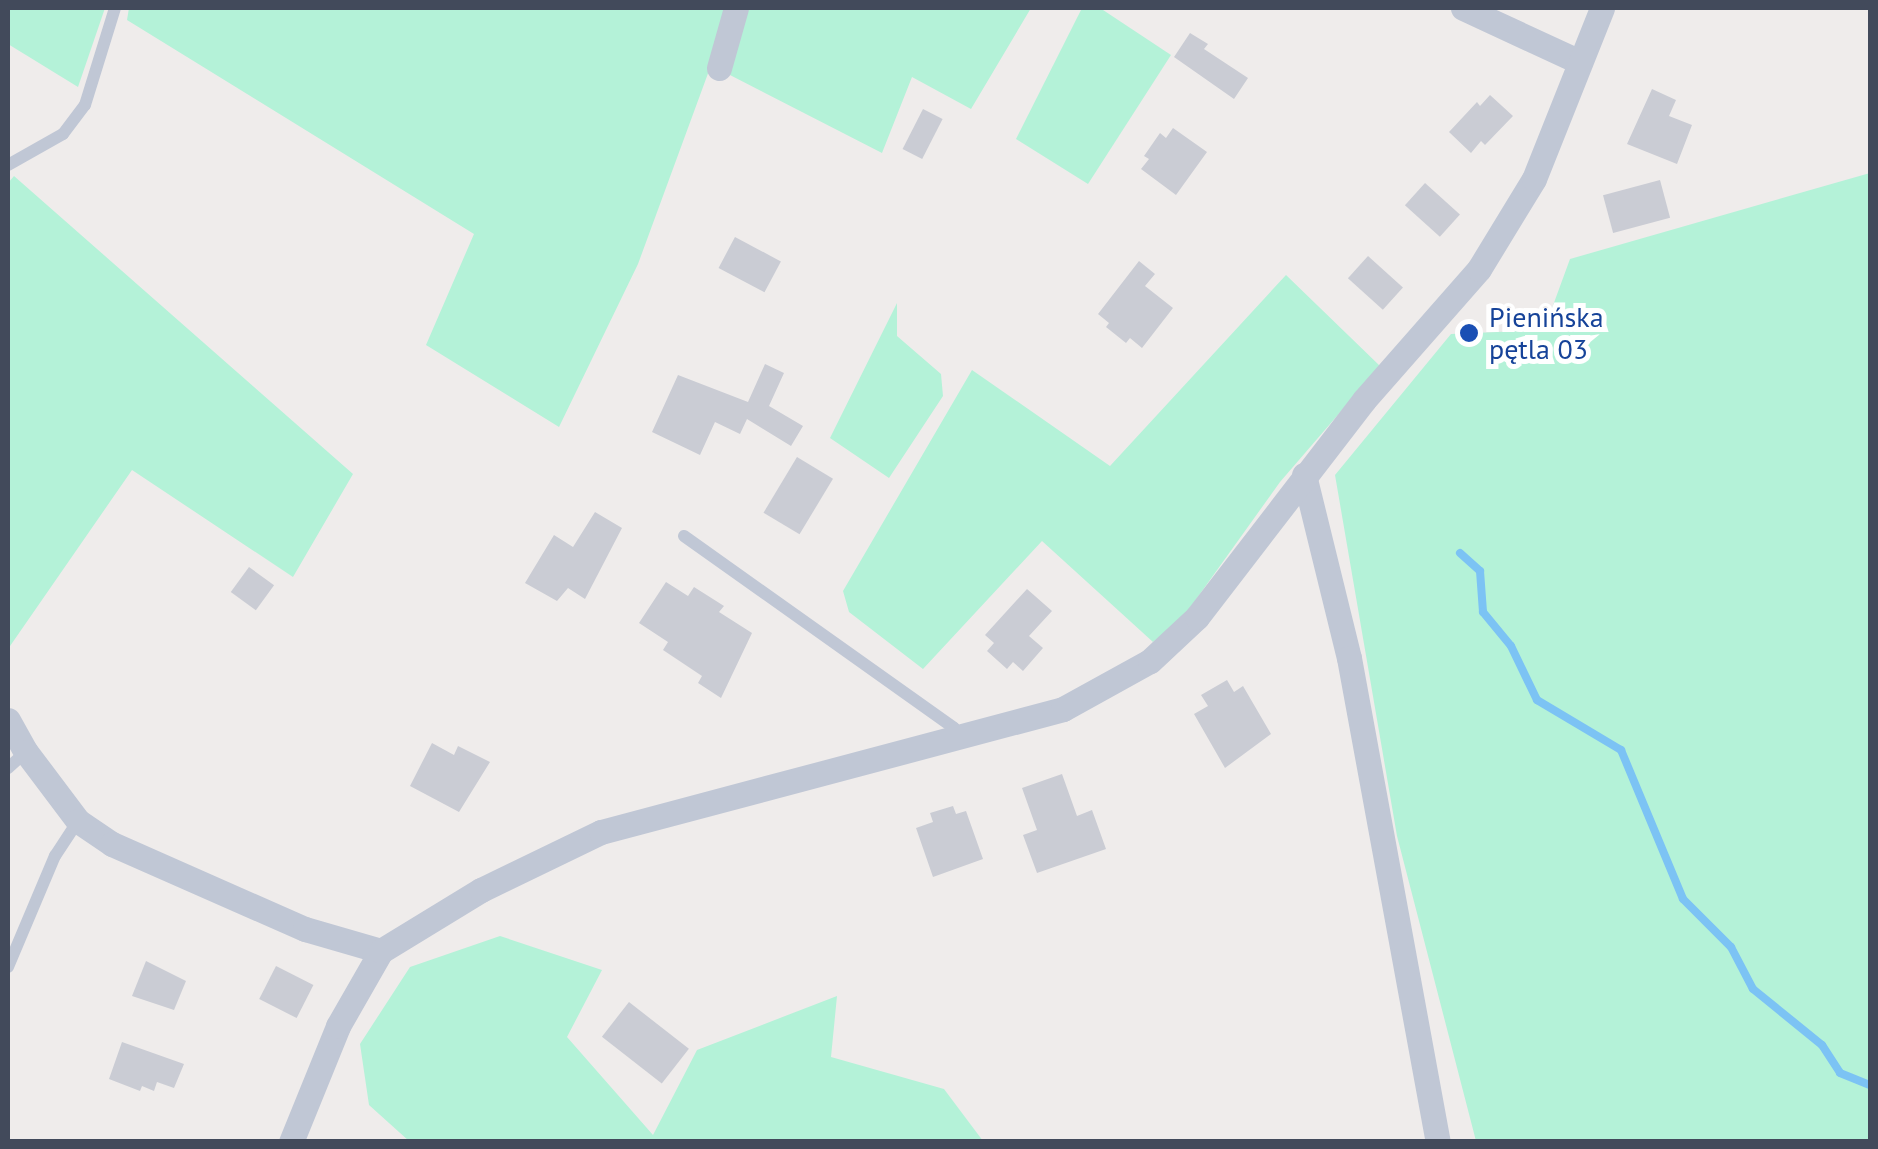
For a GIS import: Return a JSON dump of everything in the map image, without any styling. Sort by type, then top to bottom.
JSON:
[{"type":"street","points":[[719,68],[736,8]]},
{"type":"street","points":[[1463,8],[1580,62]]},
{"type":"street","points":[[292,1142],[338,1026],[381,951],[481,890],[601,832],[1062,708],[1150,661],[1197,617],[1304,475],[1479,269],[1534,180],[1602,8]]},
{"type":"street","points":[[1304,475],[1349,658],[1438,1142]]},
{"type":"street","points":[[8,720],[16,760],[78,822],[112,844],[304,929],[381,951]]},
{"type":"lane","points":[[8,165],[64,134],[85,104],[115,8]]},
{"type":"lane","points":[[684,536],[954,728],[959,737]]},
{"type":"lane","points":[[8,967],[55,856],[78,822]]},
{"type":"green space","points":[[8,8],[105,8],[78,87],[8,44]]},
{"type":"green space","points":[[129,8],[727,8],[710,68],[638,264],[559,427],[426,345],[474,234],[127,20]]},
{"type":"green space","points":[[747,8],[1031,8],[971,109],[912,77],[882,153],[728,74]]},
{"type":"green space","points":[[1082,8],[1100,8],[1171,55],[1088,184],[1016,139]]},
{"type":"green space","points":[[1870,173],[1870,1141],[1476,1141],[1397,836],[1335,475],[1451,334],[1544,330],[1570,259]]},
{"type":"green space","points":[[14,176],[353,474],[293,577],[132,470],[8,649],[8,183]]},
{"type":"green space","points":[[1286,275],[1380,366],[1280,482],[1182,619],[1153,642],[1042,541],[923,669],[849,612],[843,591],[972,370],[1110,466]]},
{"type":"green space","points":[[897,303],[897,336],[941,374],[943,396],[889,478],[830,438]]},
{"type":"green space","points":[[500,936],[602,970],[567,1037],[653,1135],[697,1050],[837,996],[831,1057],[944,1089],[983,1141],[409,1141],[369,1105],[360,1044],[410,967]]},
{"type":"building","points":[[1190,33],[1208,44],[1204,49],[1248,78],[1234,99],[1174,57]]},
{"type":"building","points":[[1652,89],[1676,100],[1669,116],[1692,125],[1677,164],[1627,144]]},
{"type":"building","points":[[1490,95],[1513,116],[1485,145],[1481,141],[1471,153],[1449,132],[1477,102],[1480,106]]},
{"type":"building","points":[[923,109],[943,119],[922,159],[903,149]]},
{"type":"building","points":[[1173,128],[1207,152],[1176,195],[1141,169],[1149,159],[1144,156],[1160,133],[1166,138]]},
{"type":"building","points":[[1660,180],[1670,218],[1613,233],[1603,195]]},
{"type":"building","points":[[1425,183],[1460,214],[1440,237],[1405,205]]},
{"type":"building","points":[[735,237],[781,261],[764,292],[719,268]]},
{"type":"building","points":[[1368,256],[1403,287],[1383,310],[1348,278]]},
{"type":"building","points":[[1139,261],[1155,274],[1145,286],[1173,308],[1142,348],[1130,338],[1126,343],[1106,327],[1109,323],[1098,314]]},
{"type":"building","points":[[765,364],[784,373],[769,406],[803,426],[791,446],[747,419],[740,434],[715,422],[700,455],[652,432],[678,375],[748,402]]},
{"type":"building","points":[[797,457],[833,479],[800,534],[764,513]]},
{"type":"building","points":[[595,512],[622,528],[585,599],[568,588],[557,601],[525,583],[554,535],[573,547]]},
{"type":"building","points":[[249,567],[274,585],[256,610],[231,592]]},
{"type":"building","points":[[666,582],[688,596],[694,587],[724,606],[719,612],[752,633],[721,698],[698,683],[702,676],[663,650],[668,642],[639,623]]},
{"type":"building","points":[[1027,589],[1052,611],[1029,636],[1043,648],[1023,671],[1013,662],[1007,669],[987,651],[994,643],[985,635]]},
{"type":"building","points":[[1227,680],[1234,692],[1243,686],[1271,734],[1225,768],[1194,714],[1208,706],[1201,695]]},
{"type":"building","points":[[432,743],[454,755],[458,746],[490,762],[459,812],[410,786]]},
{"type":"building","points":[[1062,774],[1077,816],[1092,810],[1106,849],[1037,873],[1023,835],[1037,830],[1022,788]]},
{"type":"building","points":[[953,806],[956,814],[966,811],[983,859],[933,877],[916,828],[933,822],[930,813]]},
{"type":"building","points":[[146,961],[186,981],[174,1010],[132,996]]},
{"type":"building","points":[[276,966],[313,985],[297,1018],[259,999]]},
{"type":"building","points":[[629,1002],[689,1049],[662,1083],[602,1037]]},
{"type":"building","points":[[122,1042],[184,1064],[174,1088],[157,1082],[154,1091],[142,1086],[140,1091],[109,1079]]},
{"type":"waterway","points":[[1460,553],[1480,571],[1483,612],[1511,646],[1537,700],[1621,750],[1683,899],[1731,947],[1753,989],[1822,1045],[1840,1073],[1870,1085]]},
{"type":"place","name":"Pienińska pętla 03","points":[[1469,333]]}]
